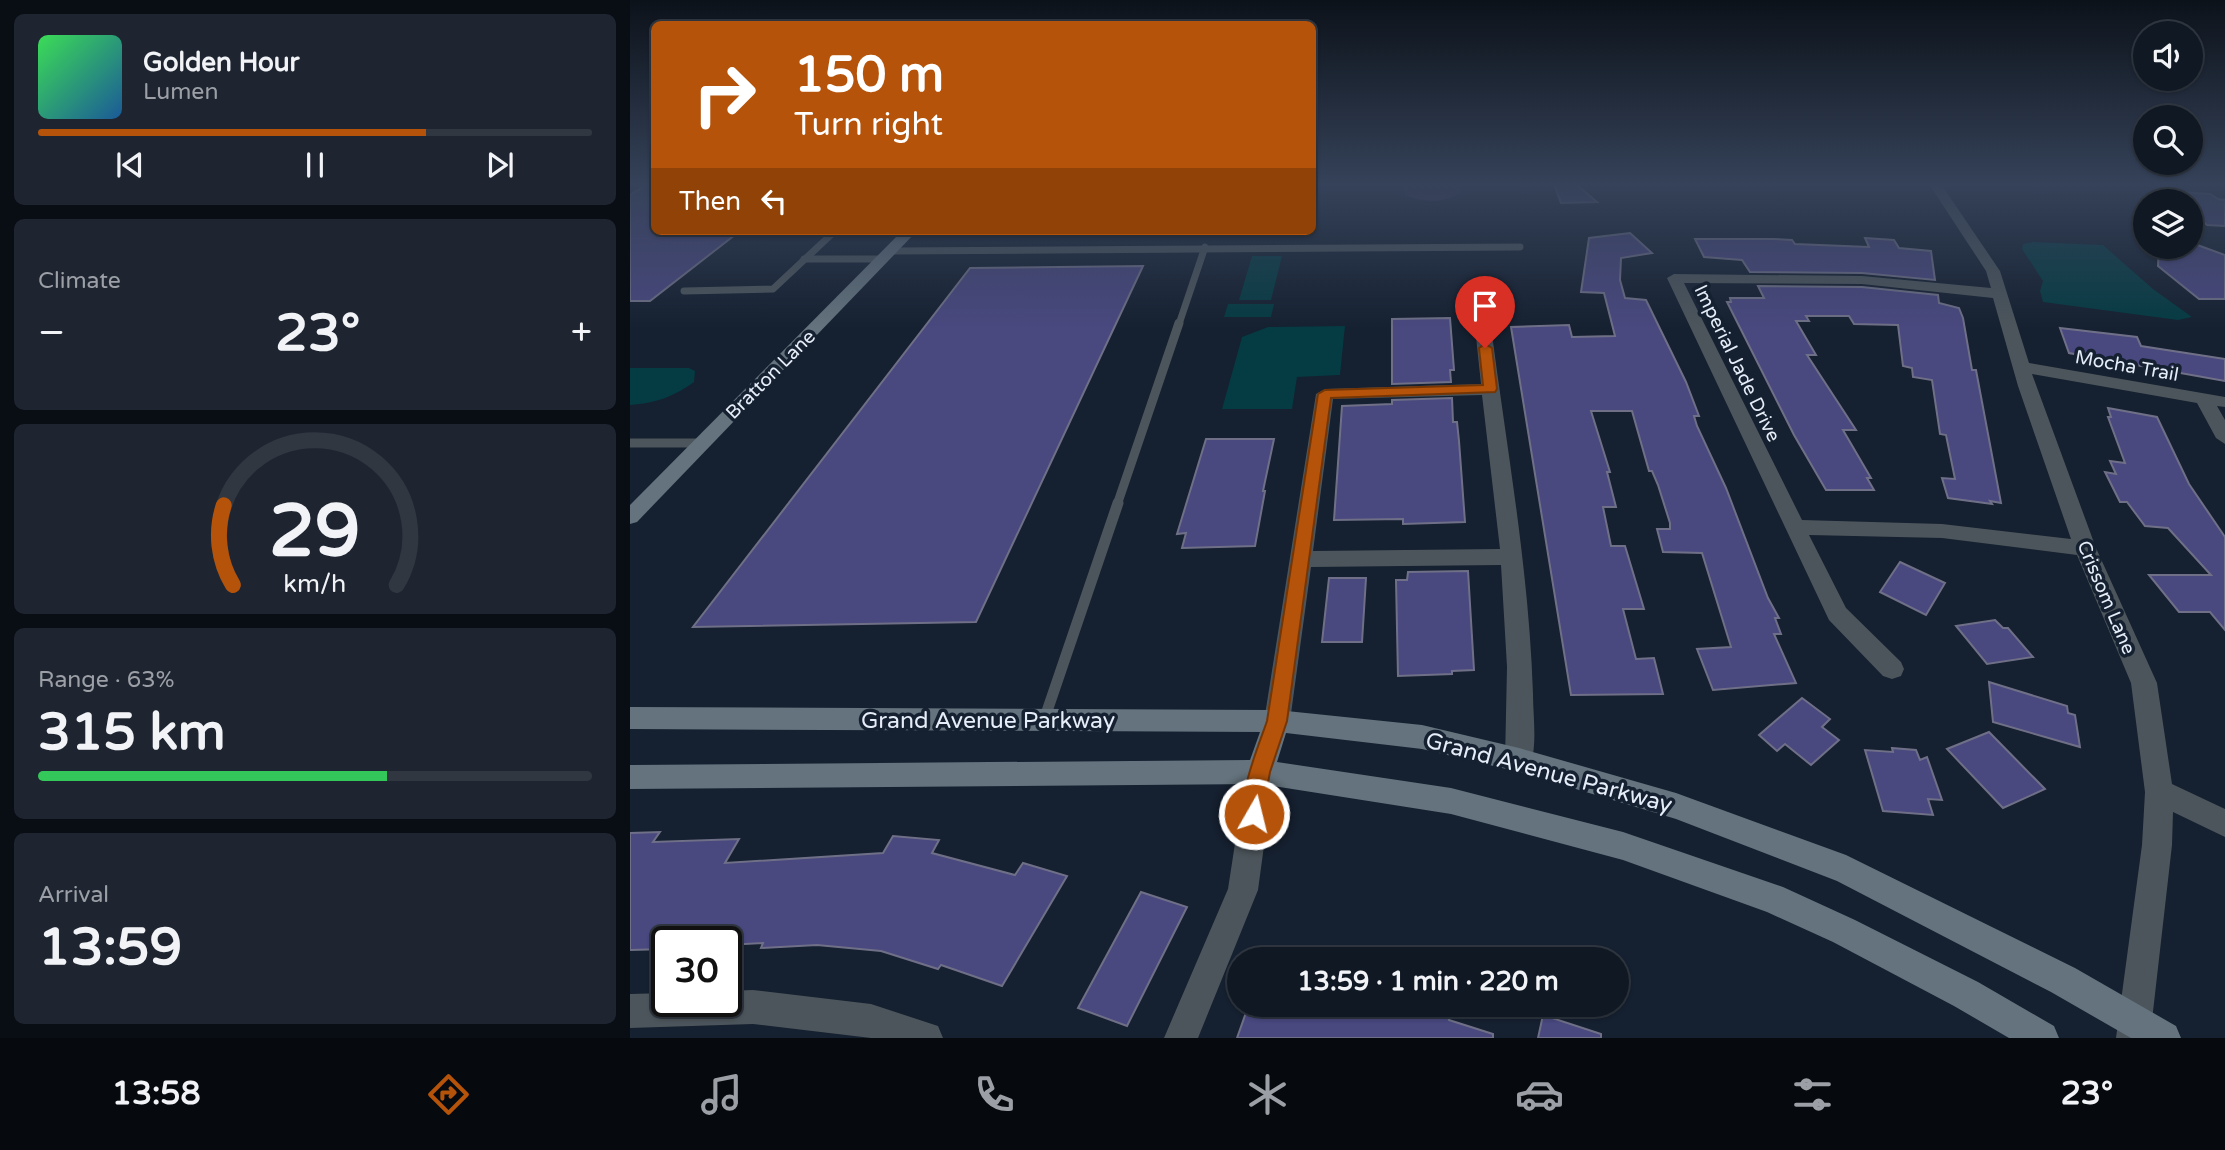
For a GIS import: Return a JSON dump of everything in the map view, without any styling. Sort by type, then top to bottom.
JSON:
[{"type":"street","name":"Crissom Lane","points":[[1967,232],[1993,271],[2021,367],[2085,548],[2144,683],[2159,792],[2144,1032]]},
{"type":"street","name":"Bratton Lane","points":[[630,517],[906,235]]},
{"type":"street","name":"Imperial Jade Drive","points":[[1892,669],[1837,614],[1674,278],[1862,280],[2000,294]]},
{"type":"street","points":[[1483,327],[1513,557],[1520,682],[1519,760]]},
{"type":"street","name":"Mocha Trail","points":[[2021,367],[2225,402]]},
{"type":"street","points":[[1181,1038],[1243,890],[1260,772],[1277,721],[1325,394],[1490,389]]},
{"type":"street","points":[[2205,400],[2225,438]]},
{"type":"street","points":[[1795,527],[1942,531],[2085,548]]},
{"type":"street","points":[[1302,559],[1513,557]]},
{"type":"street","name":"Grand Avenue Parkway","points":[[630,718],[1277,721],[1422,737],[1519,760],[1676,806],[1846,870],[2063,980],[2144,1032]]},
{"type":"street","points":[[630,777],[1260,772],[1451,801],[1623,846],[1772,898],[1844,931],[2042,1038]]},
{"type":"street","points":[[2159,792],[2225,823]]},
{"type":"street","points":[[630,1011],[753,1007],[872,1021],[926,1038]]},
{"type":"lane","points":[[684,291],[773,289],[831,235]]},
{"type":"lane","points":[[804,259],[1205,247],[1520,247]]},
{"type":"lane","points":[[1044,720],[1205,247]]},
{"type":"lane","points":[[630,443],[702,443]]},
{"type":"shaded area","points":[[2033,242],[2103,245],[2153,289],[2192,317],[2178,320],[2043,302],[2040,291],[2043,281],[2022,249],[2023,244]]},
{"type":"shaded area","points":[[1252,256],[1282,256],[1271,300],[1239,300]]},
{"type":"shaded area","points":[[1228,304],[1274,304],[1271,317],[1224,317]]},
{"type":"shaded area","points":[[1345,326],[1340,375],[1297,377],[1292,409],[1222,409],[1242,337],[1268,327]]},
{"type":"shaded area","points":[[630,368],[689,368],[695,371],[694,382],[664,398],[630,405]]},
{"type":"building","points":[[630,232],[735,235],[650,301],[630,301]]},
{"type":"building","points":[[1630,233],[1652,253],[1621,258],[1620,280],[1625,298],[1646,300],[1686,382],[1699,416],[1694,416],[1697,426],[1726,488],[1768,598],[1779,618],[1775,618],[1781,634],[1774,634],[1796,683],[1713,690],[1697,649],[1731,647],[1702,553],[1663,552],[1657,529],[1670,529],[1670,523],[1658,485],[1652,471],[1649,471],[1632,411],[1591,411],[1610,472],[1607,472],[1616,507],[1603,507],[1611,546],[1625,546],[1644,609],[1623,609],[1636,659],[1654,658],[1663,694],[1571,695],[1511,327],[1569,325],[1572,337],[1615,336],[1604,293],[1581,292],[1589,238]]},
{"type":"building","points":[[1865,238],[1894,240],[1899,248],[1931,251],[1935,280],[1862,273],[1750,272],[1742,260],[1704,257],[1695,239],[1773,239],[1792,240],[1795,244],[1869,247]]},
{"type":"building","points":[[2203,247],[2225,255],[2225,299],[2199,299],[2158,266],[2158,259],[2203,259]]},
{"type":"building","points":[[1143,266],[976,622],[693,627],[970,268]]},
{"type":"building","points":[[1758,286],[1862,287],[1938,295],[1939,303],[1959,308],[1972,370],[1976,370],[2001,503],[1948,498],[1942,478],[1955,479],[1946,435],[1940,434],[1932,380],[1913,377],[1912,368],[1903,366],[1898,325],[1854,324],[1849,316],[1806,316],[1809,321],[1796,321],[1816,355],[1807,355],[1856,430],[1843,430],[1871,478],[1867,478],[1874,490],[1826,490],[1794,435],[1727,302],[1731,302],[1730,298],[1764,298]]},
{"type":"building","points":[[1450,318],[1454,370],[1450,370],[1451,382],[1392,384],[1392,319]]},
{"type":"building","points":[[2060,328],[2137,337],[2141,346],[2225,359],[2225,381],[2069,353]]},
{"type":"building","points":[[1452,398],[1453,422],[1457,422],[1459,441],[1465,522],[1403,524],[1403,519],[1334,520],[1342,406],[1392,404],[1392,400]]},
{"type":"building","points":[[2108,408],[2157,417],[2189,484],[2225,537],[2225,630],[2210,612],[2179,612],[2149,575],[2211,575],[2168,528],[2145,526],[2127,502],[2120,502],[2105,472],[2116,474],[2110,461],[2125,463],[2108,417],[2111,417]]},
{"type":"building","points":[[1206,439],[1274,439],[1255,546],[1182,548],[1186,533],[1177,534]]},
{"type":"building","points":[[1900,562],[1945,583],[1926,615],[1880,592]]},
{"type":"building","points":[[1468,571],[1474,670],[1452,671],[1452,674],[1398,676],[1396,580],[1407,580],[1408,572]]},
{"type":"building","points":[[1329,578],[1366,578],[1362,642],[1322,642]]},
{"type":"building","points":[[1995,620],[2003,628],[2008,628],[2033,657],[1987,664],[1956,626]]},
{"type":"building","points":[[1989,682],[2067,706],[2068,713],[2075,715],[2080,747],[1993,722]]},
{"type":"building","points":[[1802,698],[1830,719],[1822,727],[1839,740],[1811,765],[1785,744],[1777,751],[1759,735]]},
{"type":"building","points":[[1989,732],[2045,789],[2003,808],[1947,749]]},
{"type":"building","points":[[1892,748],[1916,750],[1920,760],[1927,757],[1942,800],[1928,799],[1933,815],[1883,811],[1865,750],[1893,752]]},
{"type":"building","points":[[660,832],[653,842],[739,839],[725,863],[883,853],[893,836],[939,840],[932,853],[1015,875],[1023,863],[1067,876],[1002,986],[941,965],[938,969],[881,951],[817,945],[761,948],[763,943],[742,944],[742,926],[651,926],[651,949],[630,950],[630,833]]},
{"type":"building","points":[[1141,892],[1187,907],[1127,1026],[1078,1008]]},
{"type":"building","points":[[1244,1017],[1450,1017],[1449,1020],[1493,1034],[1493,1038],[1237,1038]]},
{"type":"building","points":[[1543,1017],[1601,1034],[1601,1038],[1538,1038]]},
{"type":"route","points":[[1254,814],[1260,772],[1277,721],[1325,394],[1490,389],[1485,348]]}]
